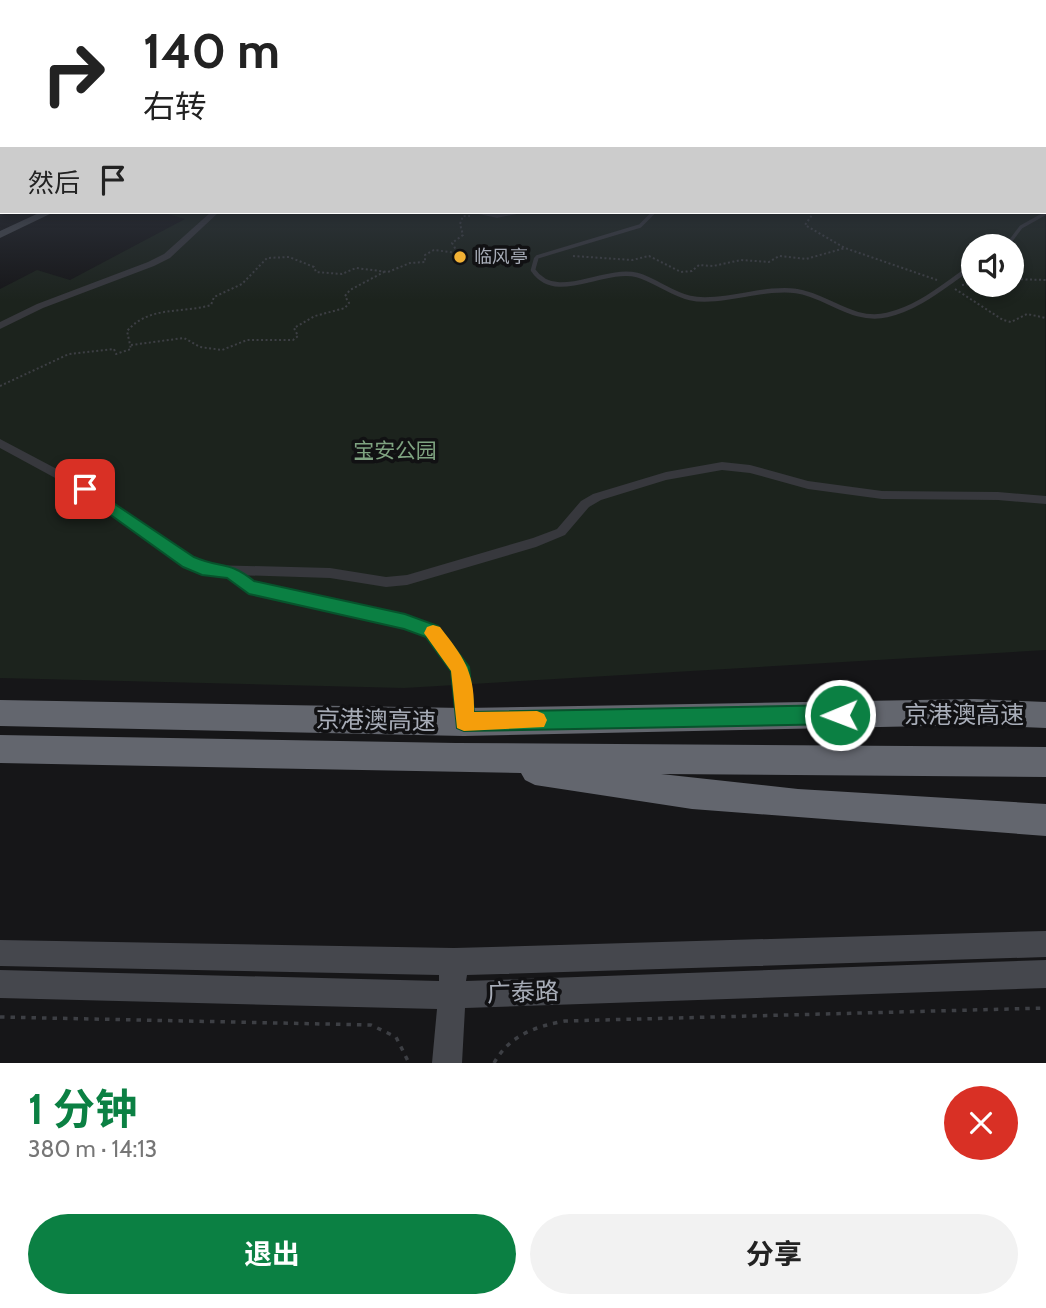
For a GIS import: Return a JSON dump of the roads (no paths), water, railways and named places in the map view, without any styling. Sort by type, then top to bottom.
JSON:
[{"type":"highway","points":[[974,712],[1046,708]]},
{"type":"highway","name":"京港澳高速","points":[[0,713],[464,722],[974,712],[1046,715]]},
{"type":"highway","name":"京港澳高速","points":[[0,749],[456,758],[1046,762]]},
{"type":"highway","points":[[456,758],[692,794],[799,804],[1046,820]]},
{"type":"main road","points":[[0,232],[34,214]]},
{"type":"main road","points":[[0,232],[44,214]]},
{"type":"main road","name":"广泰路","points":[[0,953],[454,962],[1046,944]]},
{"type":"main road","points":[[447,1063],[454,962]]},
{"type":"main road","name":"广泰路","points":[[0,984],[452,995],[1046,974]]},
{"type":"street","points":[[0,326],[40,306],[167,256],[213,214]]},
{"type":"street","points":[[0,443],[85,489],[188,562],[208,570],[330,573],[386,582],[442,572],[561,532],[585,504],[597,497],[666,476],[722,466],[750,469],[808,485],[882,495],[998,496],[1046,500]]},
{"type":"lane","points":[[485,214],[507,214]]},
{"type":"lane","points":[[652,214],[640,226],[621,233],[547,252],[537,257],[533,270],[539,279],[556,286],[615,274],[636,275],[692,299],[794,290],[813,295],[845,312],[863,316],[901,312],[925,302],[961,274]]},
{"type":"lane","points":[[1016,234],[1021,227],[1044,214]]},
{"type":"lane","points":[[231,572],[249,587],[405,622],[432,632],[460,667],[465,694],[464,722]]},
{"type":"place","name":"临风亭","points":[[460,257]]},
{"type":"park label","name":"宝安公园","points":[[395,450]]}]
